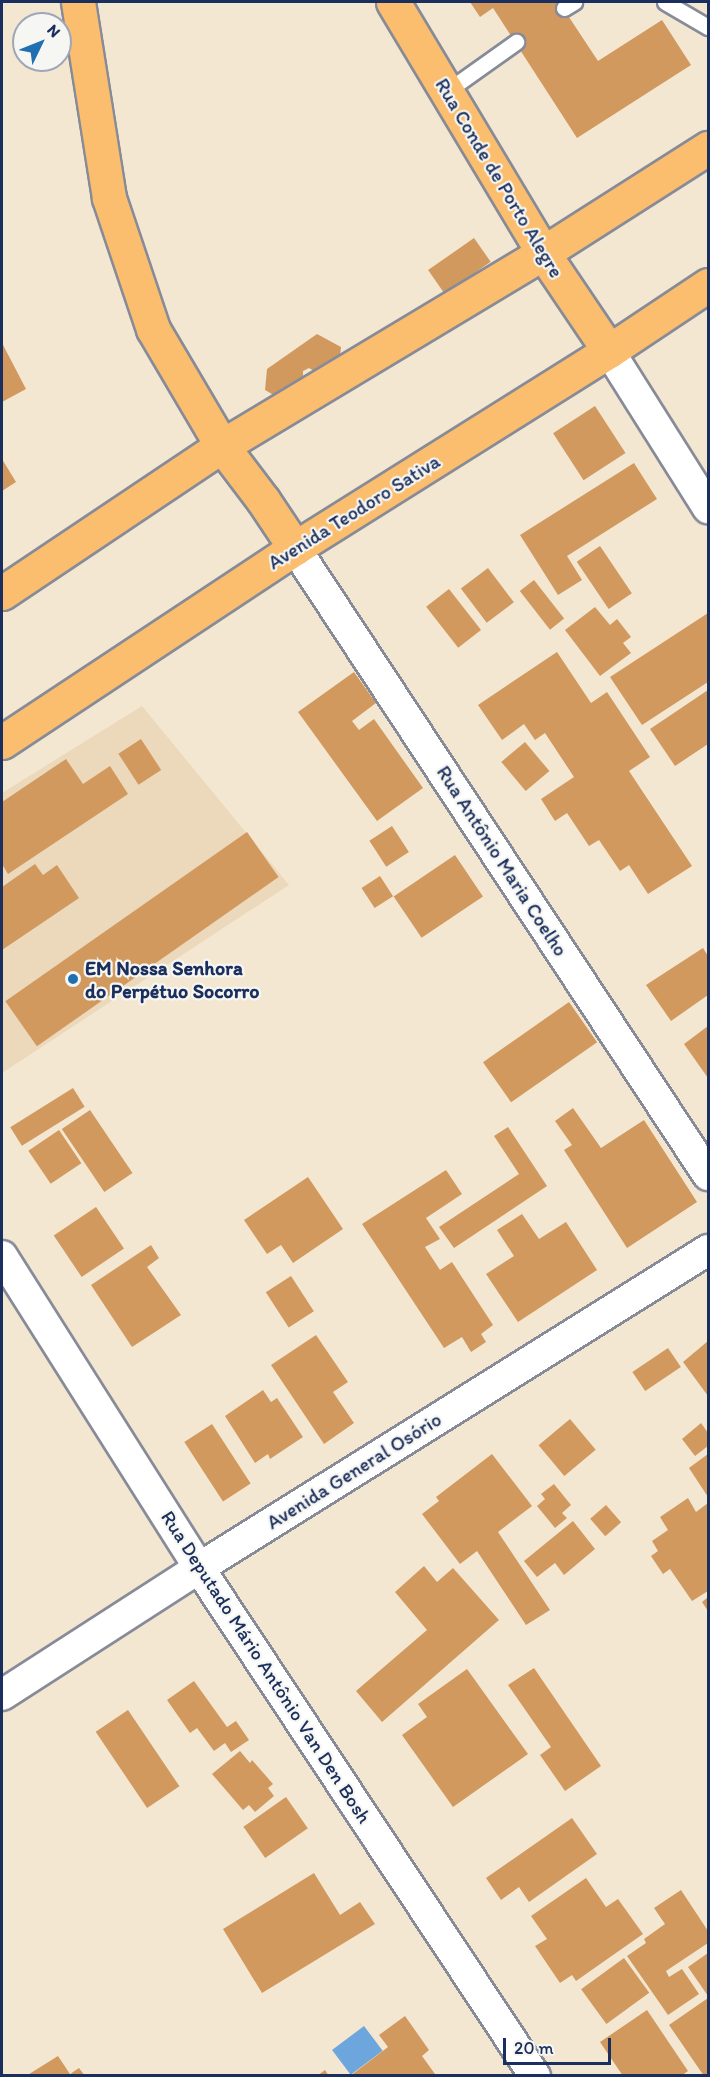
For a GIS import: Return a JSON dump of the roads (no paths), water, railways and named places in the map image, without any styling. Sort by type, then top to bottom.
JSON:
[{"type":"main road","points":[[78,2],[109,198],[153,329],[222,446],[264,500],[295,548]]},
{"type":"main road","name":"Rua Conde de Porto Alegre","points":[[393,2],[543,253],[609,351]]},
{"type":"main road","points":[[2,593],[222,446],[543,253],[708,148]]},
{"type":"main road","name":"Avenida Teodoro Sativa","points":[[2,742],[295,548],[609,351],[708,285]]},
{"type":"street","points":[[609,351],[708,508]]},
{"type":"street","name":"Rua Antônio Maria Coelho","points":[[295,548],[708,1174]]},
{"type":"street","name":"Avenida General Osório","points":[[2,1695],[198,1568],[708,1250]]},
{"type":"street","name":"Rua Deputado Mário Antônio Van Den Bosh","points":[[2,1256],[198,1568],[535,2076]]},
{"type":"lane","points":[[665,2],[708,27]]},
{"type":"lane","points":[[447,91],[516,42]]},
{"type":"water","points":[[364,2026],[383,2051],[351,2075],[332,2050]]},
{"type":"place","name":"EM Nossa Senhora do Perpétuo Socorro","points":[[73,979]]}]
